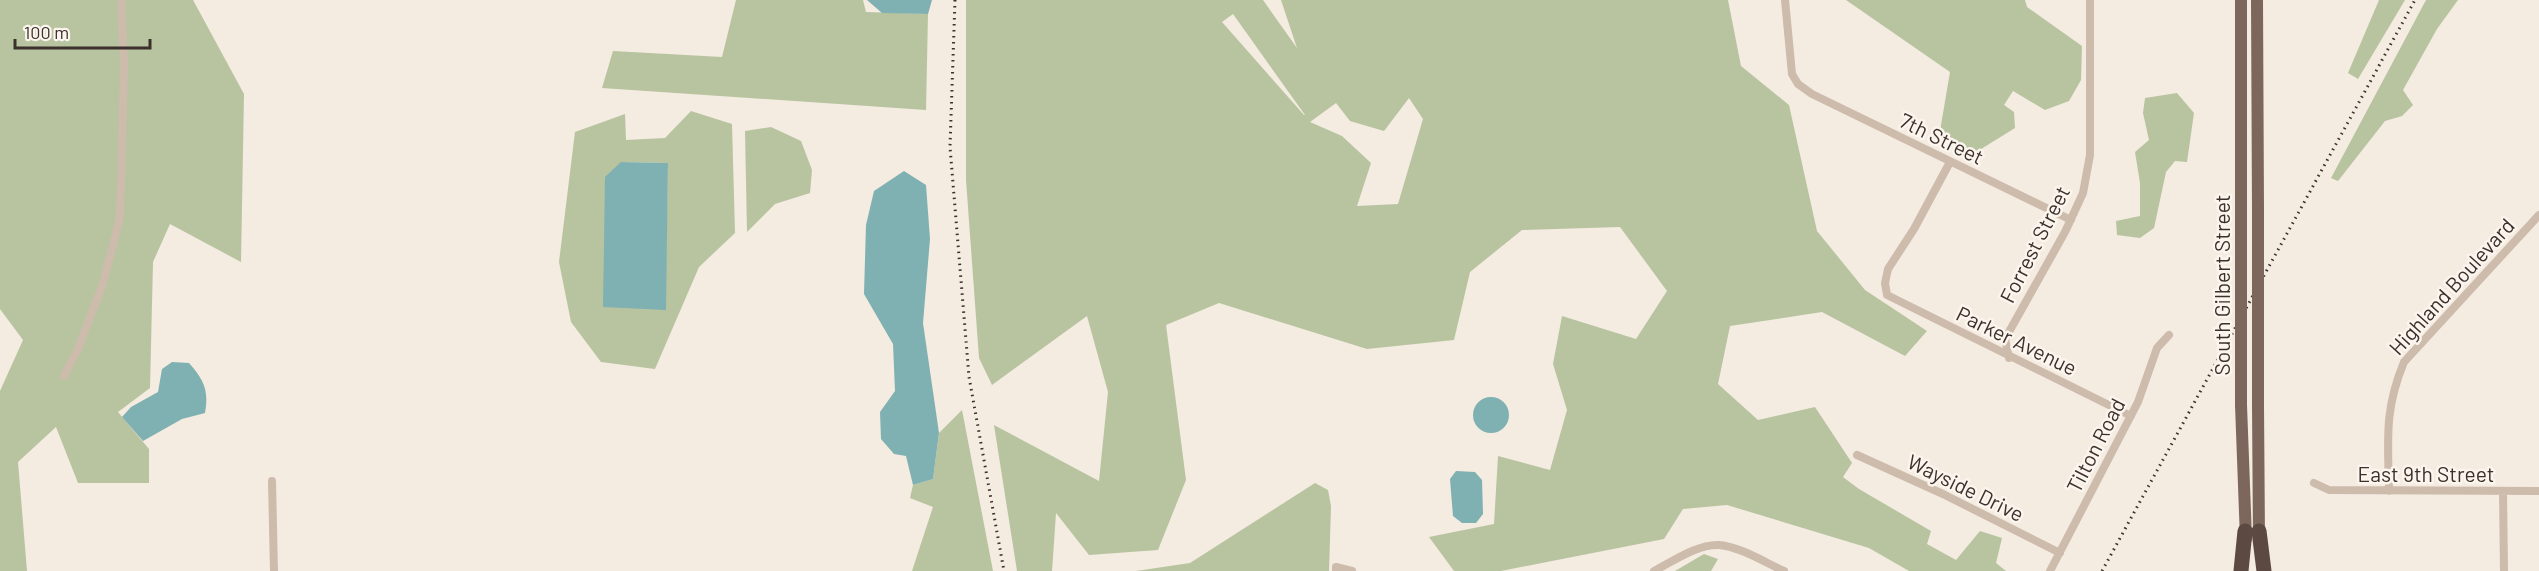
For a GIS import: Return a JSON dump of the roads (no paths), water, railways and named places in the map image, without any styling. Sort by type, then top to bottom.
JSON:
[{"type":"highway","points":[[2241,571],[2252,531]]},
{"type":"highway","points":[[2252,531],[2262,571]]},
{"type":"main road","name":"South Gilbert Street","points":[[2241,0],[2241,405],[2252,531]]},
{"type":"main road","name":"South Gilbert Street","points":[[2246,571],[2252,531],[2258,405],[2257,0]]},
{"type":"street","points":[[64,376],[77,351],[103,284],[120,217],[124,65],[122,0]]},
{"type":"street","name":"7th Street","points":[[1785,0],[1791,68],[1798,84],[1812,94],[2071,220]]},
{"type":"street","name":"Forrest Street","points":[[2009,358],[2005,339],[2071,220],[2083,193],[2090,156],[2090,0]]},
{"type":"street","name":"Parker Avenue","points":[[1950,162],[1914,229],[1888,268],[1885,283],[1887,295],[2131,417]]},
{"type":"street","name":"Highland Boulevard","points":[[2389,491],[2388,417],[2393,388],[2404,362],[2539,215]]},
{"type":"street","name":"Tilton Road","points":[[2050,571],[2131,417],[2157,348],[2169,335]]},
{"type":"street","name":"Wayside Drive","points":[[1857,455],[1942,494],[2060,553]]},
{"type":"street","points":[[272,481],[274,571]]},
{"type":"street","name":"East 9th Street","points":[[2314,483],[2329,490],[2539,491]]},
{"type":"street","points":[[2503,491],[2504,571]]},
{"type":"street","points":[[1654,571],[1699,549],[1718,545],[1741,551],[1784,571]]},
{"type":"street","points":[[1336,569],[1352,571]]},
{"type":"water","points":[[867,0],[932,0],[928,14],[882,13]]},
{"type":"water","points":[[621,162],[668,163],[666,310],[603,307],[605,177]]},
{"type":"water","points":[[904,171],[926,185],[930,239],[923,323],[939,433],[933,479],[913,485],[906,456],[894,454],[881,439],[880,412],[895,391],[893,344],[864,294],[866,225],[874,191]]},
{"type":"water","points":[[172,362],[189,363],[198,375],[206,392],[205,413],[182,419],[143,441],[122,417],[131,407],[158,392],[162,369]]},
{"type":"water","points":[[1491,397],[1504,402],[1509,415],[1504,428],[1491,433],[1478,428],[1473,415],[1478,402]]},
{"type":"water","points":[[1456,471],[1475,472],[1482,480],[1483,514],[1476,523],[1462,523],[1453,516],[1450,479]]},
{"type":"railway","points":[[955,0],[950,147],[969,377],[1004,571]]},
{"type":"railway","points":[[2102,571],[2415,0]]}]
